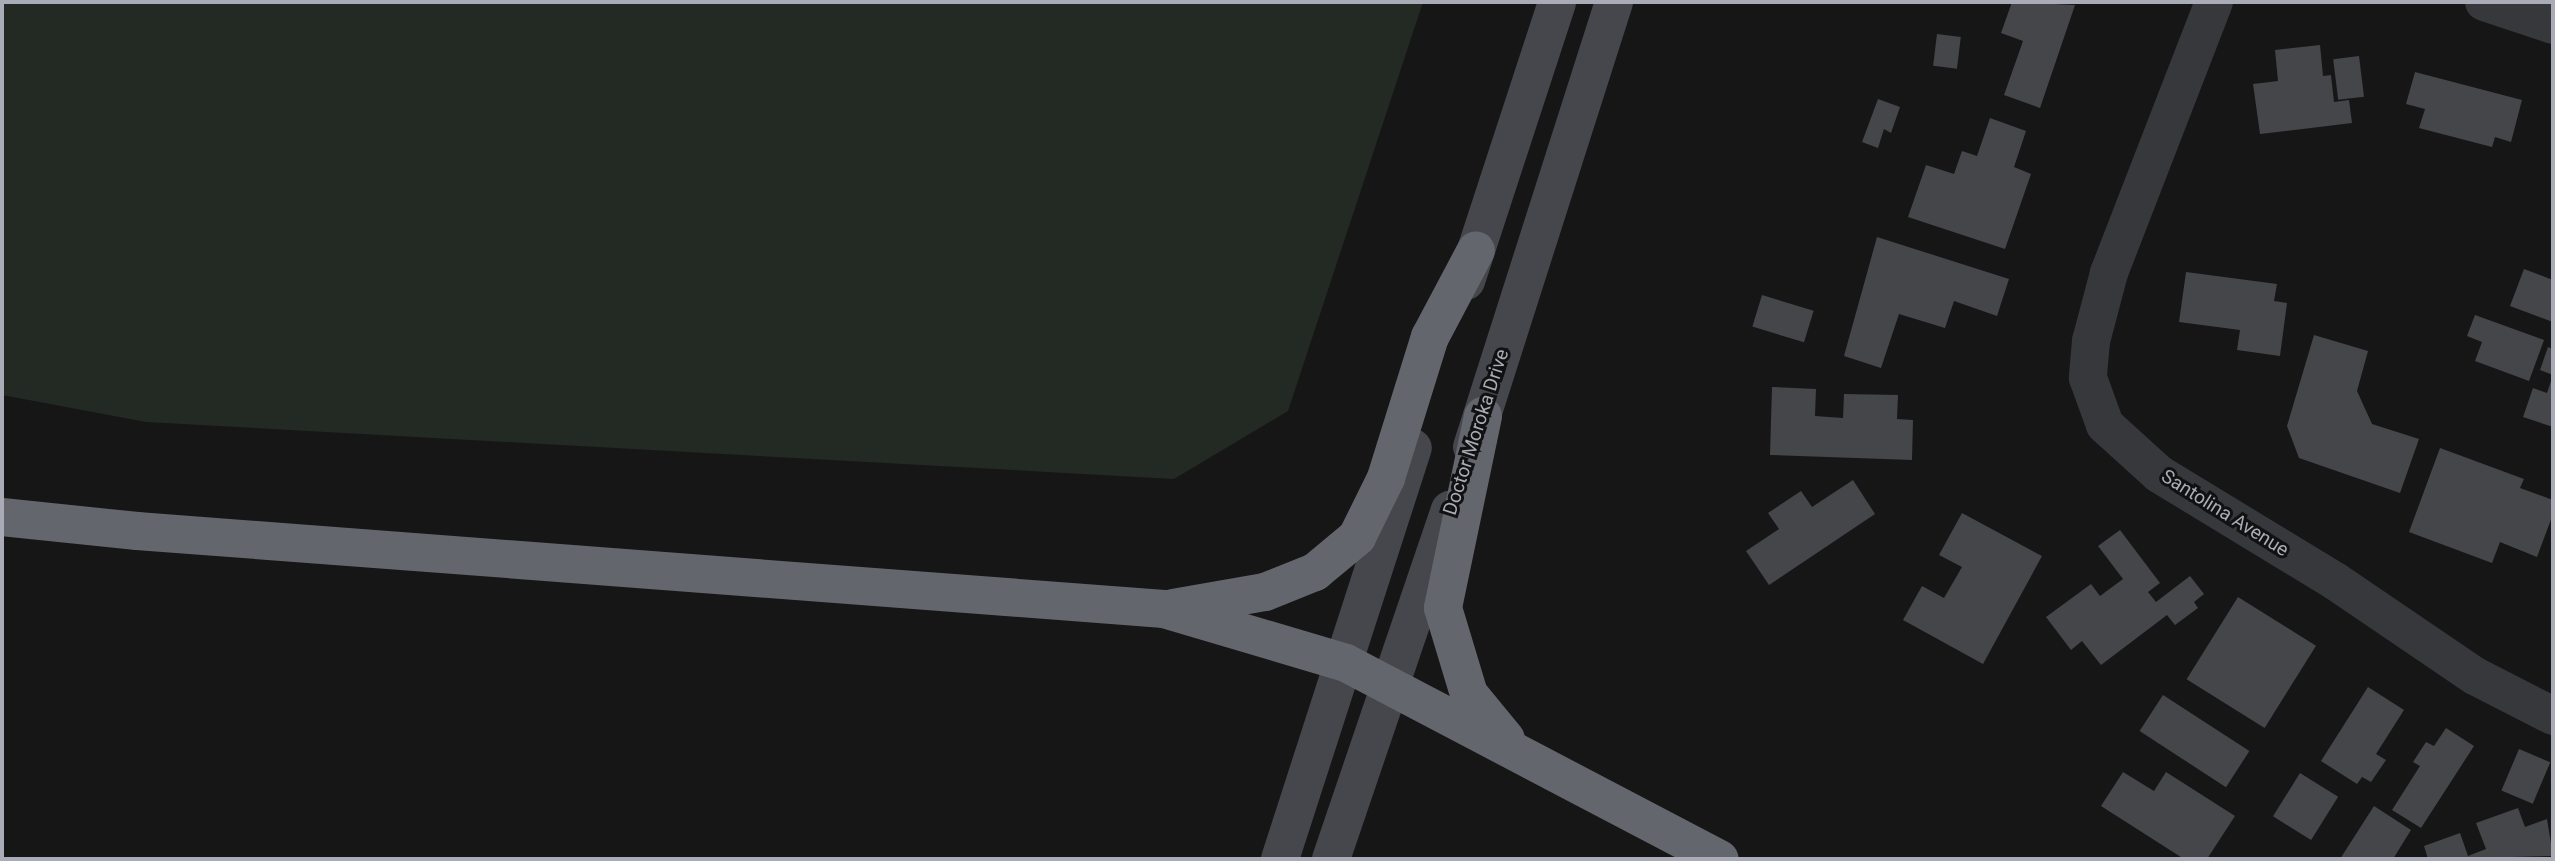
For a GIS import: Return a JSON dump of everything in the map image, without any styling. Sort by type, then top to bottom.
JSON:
[{"type":"highway","points":[[1164,609],[1265,593],[1315,572],[1357,537],[1386,478],[1430,337],[1476,250]]},
{"type":"highway","points":[[1483,416],[1443,608],[1469,694],[1514,747]]},
{"type":"highway","points":[[2,517],[137,531],[1164,609],[1346,663],[1389,687],[1514,747],[1720,859]]},
{"type":"main road","points":[[1280,859],[1346,663],[1557,2]]},
{"type":"main road","name":"Doctor Moroka Drive","points":[[1331,859],[1483,416],[1614,2]]},
{"type":"street","name":"Santolina Avenue","points":[[2214,2],[2109,273],[2091,341],[2088,378],[2105,425],[2159,474],[2335,581],[2475,676],[2553,716]]},
{"type":"street","points":[[2484,2],[2553,25]]},
{"type":"shaded area","points":[[2,2],[1423,2],[1288,411],[1174,479],[146,422],[2,395]]},
{"type":"building","points":[[2012,2],[2075,5],[2040,108],[2004,95],[2023,41],[2001,33]]},
{"type":"building","points":[[1937,34],[1961,37],[1957,69],[1933,66]]},
{"type":"building","points":[[2320,45],[2323,76],[2331,75],[2334,102],[2349,100],[2352,123],[2260,134],[2253,84],[2278,81],[2275,50]]},
{"type":"building","points":[[2359,56],[2364,97],[2338,100],[2333,59]]},
{"type":"building","points":[[2415,72],[2522,100],[2511,142],[2495,137],[2492,147],[2419,128],[2425,109],[2406,104]]},
{"type":"building","points":[[1878,99],[1900,107],[1891,133],[1884,129],[1878,148],[1862,142]]},
{"type":"building","points":[[1990,118],[2026,131],[2014,167],[2031,174],[2005,249],[1908,217],[1926,165],[1954,174],[1962,151],[1977,156]]},
{"type":"building","points":[[1877,237],[2009,279],[1997,316],[1954,301],[1945,328],[1899,314],[1881,368],[1844,356]]},
{"type":"building","points":[[2524,269],[2553,280],[2553,322],[2510,306]]},
{"type":"building","points":[[2186,272],[2277,284],[2274,301],[2287,303],[2280,356],[2237,350],[2240,330],[2179,322]]},
{"type":"building","points":[[1762,295],[1814,311],[1804,342],[1752,327]]},
{"type":"building","points":[[2475,315],[2544,340],[2529,381],[2475,361],[2482,342],[2467,336]]},
{"type":"building","points":[[2314,335],[2368,351],[2357,391],[2372,424],[2419,439],[2400,493],[2299,458],[2287,426]]},
{"type":"building","points":[[2548,347],[2553,349],[2553,375],[2540,370]]},
{"type":"building","points":[[2553,375],[2553,427],[2523,417],[2533,388],[2547,393]]},
{"type":"building","points":[[1772,387],[1816,389],[1815,416],[1843,418],[1844,394],[1898,395],[1897,419],[1913,420],[1912,460],[1770,455]]},
{"type":"building","points":[[2440,448],[2524,479],[2520,488],[2553,500],[2553,514],[2537,557],[2500,542],[2492,563],[2409,532]]},
{"type":"building","points":[[1853,480],[1875,514],[1769,585],[1746,551],[1779,529],[1768,513],[1801,491],[1812,507]]},
{"type":"building","points":[[1962,513],[2042,556],[1983,664],[1903,620],[1922,586],[1944,598],[1962,567],[1939,555]]},
{"type":"building","points":[[2120,530],[2160,583],[2148,592],[2156,602],[2190,576],[2204,594],[2194,602],[2198,608],[2175,625],[2167,615],[2101,665],[2082,641],[2071,650],[2046,617],[2091,584],[2100,596],[2123,579],[2098,546]]},
{"type":"building","points":[[2238,597],[2316,646],[2265,728],[2187,679]]},
{"type":"building","points":[[2368,687],[2404,710],[2376,754],[2386,760],[2371,782],[2362,777],[2357,784],[2321,761]]},
{"type":"building","points":[[2163,695],[2249,751],[2226,787],[2140,731]]},
{"type":"building","points":[[2446,728],[2474,746],[2421,828],[2392,810],[2420,766],[2413,762],[2426,742],[2434,746]]},
{"type":"building","points":[[2519,749],[2550,762],[2533,804],[2501,790]]},
{"type":"building","points":[[2123,772],[2154,791],[2166,772],[2235,816],[2207,859],[2184,859],[2101,806]]},
{"type":"building","points":[[2300,773],[2338,797],[2311,840],[2273,816]]},
{"type":"building","points":[[2374,806],[2411,830],[2393,859],[2340,859]]},
{"type":"building","points":[[2518,808],[2525,827],[2547,819],[2553,856],[2428,859],[2424,846],[2460,833],[2468,856],[2486,849],[2476,823]]}]
